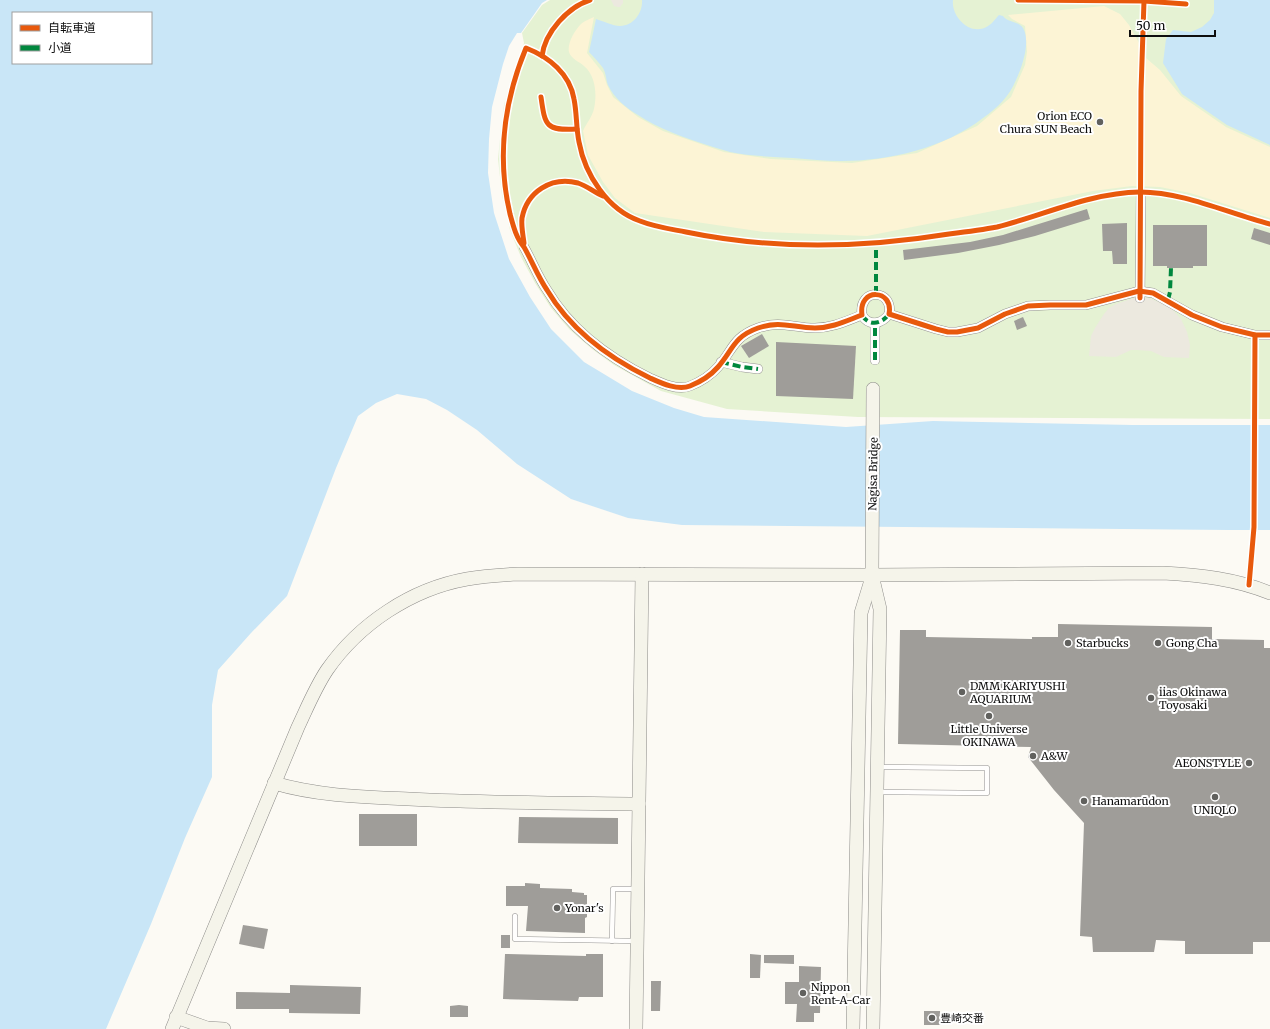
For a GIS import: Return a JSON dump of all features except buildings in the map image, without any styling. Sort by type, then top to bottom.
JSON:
[{"type":"street","points":[[1140,294],[1141,192]]},
{"type":"street","points":[[524,247],[547,290],[559,308],[583,334],[604,351],[635,371],[672,386],[685,388],[698,382],[717,368],[736,341],[746,333],[758,328],[771,324],[825,328],[862,315]]},
{"type":"street","points":[[889,314],[936,329],[948,332],[957,332],[978,328],[1005,314],[1028,306],[1086,305],[1140,294],[1153,293],[1192,314],[1222,327],[1255,335],[1270,335]]},
{"type":"street","points":[[876,294],[887,300],[890,310],[889,314],[882,321],[874,323],[863,318],[862,315],[861,310],[863,303],[871,295],[876,294]]},
{"type":"street","points":[[874,323],[874,360]]},
{"type":"street","points":[[721,362],[737,366],[758,368]]},
{"type":"street","name":"Nagisa Bridge","points":[[872,575],[873,389]]},
{"type":"street","points":[[224,1029],[174,1023],[274,783],[317,686],[327,670],[360,633],[384,614],[404,602],[450,584],[482,577],[518,574],[872,575],[1163,573],[1224,579],[1249,585],[1270,594]]},
{"type":"street","points":[[636,1029],[642,574]]},
{"type":"street","points":[[872,575],[880,609],[874,1029]]},
{"type":"street","points":[[853,1029],[861,613],[872,575]]},
{"type":"street","points":[[274,783],[296,790],[392,798],[542,803],[639,804]]},
{"type":"lane","points":[[877,792],[987,793],[987,768],[878,767]]},
{"type":"lane","points":[[612,941],[613,889],[638,889]]},
{"type":"lane","points":[[515,916],[515,940],[637,941]]},
{"type":"green space","points":[[550,0],[1270,0],[1270,419],[858,417],[727,409],[661,391],[614,365],[570,330],[551,308],[521,257],[510,230],[502,195],[498,159],[504,105],[524,43],[522,33],[542,5]]},
{"type":"sand","name":"Orion ECO Chura SUN Beach","points":[[1104,6],[1120,14],[1129,25],[1146,58],[1160,70],[1181,96],[1226,127],[1270,147],[1270,218],[1190,193],[1160,187],[1132,186],[1093,191],[867,236],[764,232],[635,213],[615,198],[603,182],[588,155],[583,131],[594,109],[595,86],[588,70],[570,54],[569,45],[574,33],[581,24],[594,17],[587,53],[603,73],[613,97],[638,117],[663,131],[724,152],[771,159],[852,163],[917,153],[977,126],[1011,97],[1025,65],[1027,52],[1025,26],[1008,15]]},
{"type":"shaded area","points":[[611,0],[623,0],[623,3],[620,7],[614,6]]},
{"type":"shaded area","points":[[1134,298],[1148,298],[1171,308],[1181,319],[1187,332],[1190,345],[1189,358],[1164,357],[1151,351],[1137,350],[1131,350],[1116,357],[1089,356],[1091,336],[1104,314],[1109,308],[1116,304]]},
{"type":"water","points":[[0,0],[547,0],[542,3],[521,33],[517,33],[509,46],[492,107],[488,173],[494,213],[509,259],[530,297],[551,329],[584,362],[632,391],[674,408],[704,417],[846,427],[933,421],[1133,425],[1270,425],[1270,530],[682,525],[628,518],[571,499],[517,464],[477,430],[447,410],[426,399],[397,394],[376,403],[358,416],[336,468],[287,596],[218,670],[212,705],[212,777],[185,838],[151,924],[106,1029],[0,1029]]},
{"type":"water","points":[[642,0],[953,0],[955,13],[963,24],[969,27],[982,29],[992,23],[999,15],[1019,24],[1023,28],[1025,34],[1026,47],[1023,62],[1013,86],[998,106],[968,128],[934,145],[897,155],[860,160],[829,161],[769,157],[730,152],[680,136],[646,120],[625,106],[617,98],[608,85],[603,68],[589,52],[596,19],[617,26],[629,24],[637,18],[641,9]]},
{"type":"water","points":[[1214,0],[1270,0],[1270,145],[1227,125],[1182,94],[1163,63],[1166,39],[1173,30],[1191,32],[1202,27],[1210,20],[1214,13]]},
{"type":"marked path","points":[[876,244],[876,294]]},
{"type":"marked path","points":[[1168,300],[1170,292],[1171,268]]},
{"type":"marked path","points":[[862,315],[868,321],[876,323],[883,320],[889,314]]},
{"type":"marked path","points":[[875,323],[875,360]]},
{"type":"marked path","points":[[721,362],[758,369]]},
{"type":"cycle path","points":[[542,56],[548,38],[559,22],[574,8],[590,0]]},
{"type":"cycle path","points":[[1018,0],[1144,1],[1186,4]]},
{"type":"cycle path","points":[[1140,298],[1141,91],[1144,1]]},
{"type":"cycle path","points":[[1270,224],[1173,195],[1140,192],[1121,193],[1085,200],[997,227],[917,239],[884,242],[818,245],[752,242],[719,238],[657,226],[628,216],[608,200],[600,190],[592,179],[582,154],[578,137],[574,99],[568,82],[563,74],[543,56],[526,48],[512,88],[505,130],[504,172],[510,214],[519,240],[556,304],[579,330],[605,352],[654,380],[670,386],[680,388],[690,386],[705,378],[718,367],[738,340],[758,328],[780,324],[807,328],[821,328],[845,322],[862,315],[862,306],[865,300],[870,296],[876,295],[882,296],[886,300],[889,306],[889,314],[936,329],[948,332],[957,332],[978,328],[1005,314],[1028,306],[1086,305],[1139,291],[1153,293],[1192,315],[1222,327],[1255,335],[1270,335]]},
{"type":"cycle path","points":[[541,97],[544,115],[549,125],[559,129],[577,129]]},
{"type":"cycle path","points":[[524,243],[522,218],[529,201],[542,188],[550,184],[568,181],[581,184],[603,196]]},
{"type":"cycle path","points":[[1249,585],[1254,527],[1255,335]]},
{"type":"place","name":"Orion ECO Chura SUN Beach","points":[[1100,122]]},
{"type":"place","name":"Starbucks","points":[[1068,643]]},
{"type":"place","name":"Gong Cha","points":[[1158,643]]},
{"type":"place","name":"DMM KARIYUSHI AQUARIUM","points":[[962,692]]},
{"type":"place","name":"iias Okinawa Toyosaki","points":[[1151,698]]},
{"type":"place","name":"Little Universe OKINAWA","points":[[989,716]]},
{"type":"place","name":"A&W","points":[[1033,756]]},
{"type":"place","name":"AEONSTYLE","points":[[1249,763]]},
{"type":"place","name":"UNIQLO","points":[[1215,797]]},
{"type":"place","name":"Hanamarūdon","points":[[1084,801]]},
{"type":"place","name":"Yonar's","points":[[557,908]]},
{"type":"place","name":"Nippon Rent-A-Car","points":[[803,993]]},
{"type":"place","name":"豊崎交番","points":[[932,1018]]}]
